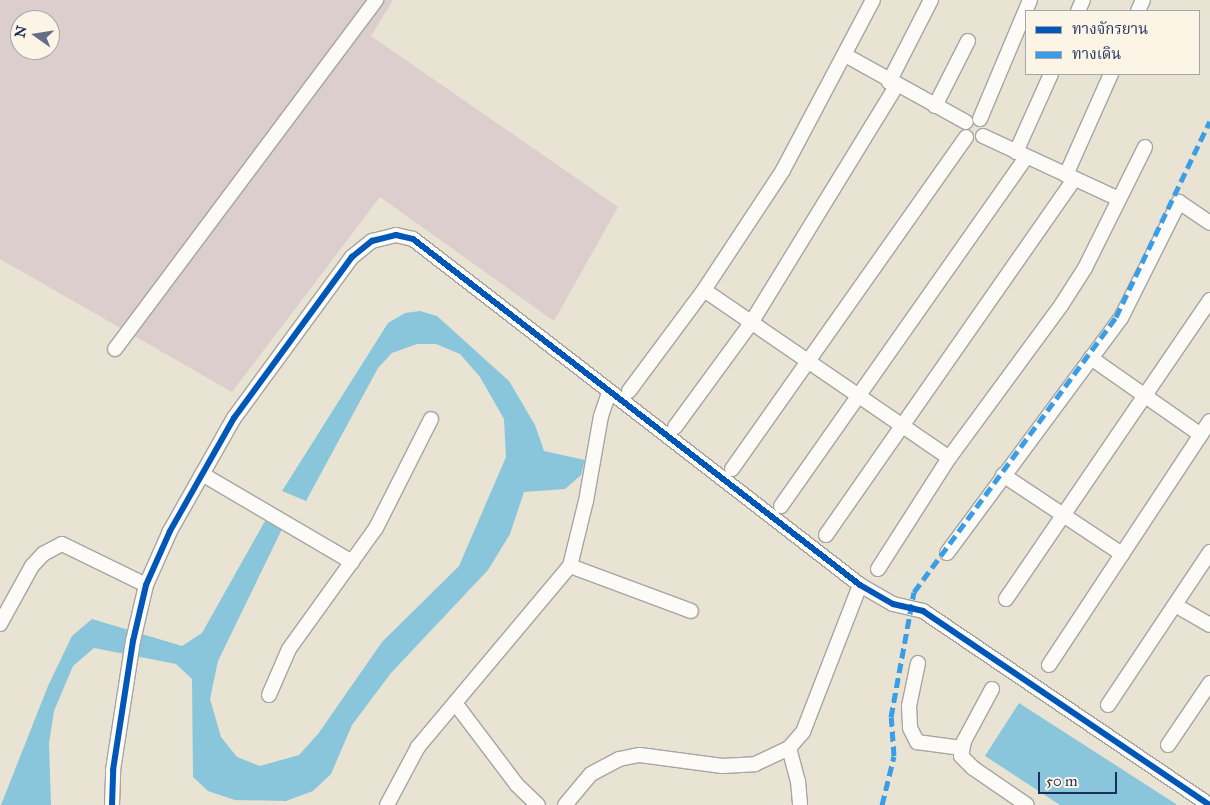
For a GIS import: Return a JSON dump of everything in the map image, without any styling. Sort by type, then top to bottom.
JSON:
[{"type":"street","points":[[115,348],[376,0]]},
{"type":"street","points":[[629,391],[704,290],[783,170],[873,0]]},
{"type":"street","points":[[675,427],[751,323],[893,84],[932,0]]},
{"type":"street","points":[[732,468],[966,137],[964,129],[973,121],[1025,11]]},
{"type":"street","points":[[935,106],[968,41]]},
{"type":"street","points":[[845,55],[893,84],[935,106],[973,121],[986,129],[984,136]]},
{"type":"street","points":[[781,506],[1021,155],[1051,75]]},
{"type":"street","points":[[826,535],[903,427],[1070,178],[1111,75]]},
{"type":"street","points":[[966,137],[973,140],[984,136],[1119,200]]},
{"type":"street","points":[[878,569],[948,458],[1062,304],[1085,268],[1145,148]]},
{"type":"street","points":[[947,553],[1121,318],[1179,202],[1210,223]]},
{"type":"street","points":[[112,805],[113,770],[129,662],[146,585],[202,474],[234,418],[352,257],[362,247],[384,236],[412,239],[860,585],[892,604],[923,611],[1210,804]]},
{"type":"street","points":[[704,290],[808,362],[859,394],[948,458]]},
{"type":"street","points":[[1006,598],[1210,300]]},
{"type":"street","points":[[1091,358],[1201,435]]},
{"type":"street","points":[[387,805],[418,748],[570,566],[586,501],[601,416],[610,393]]},
{"type":"street","points":[[269,695],[289,649],[376,528],[431,419]]},
{"type":"street","points":[[1049,665],[1210,421]]},
{"type":"street","points":[[202,474],[352,562]]},
{"type":"street","points":[[1003,475],[1122,554]]},
{"type":"street","points":[[0,624],[32,566],[43,554],[62,544],[146,585]]},
{"type":"street","points":[[1108,705],[1210,552]]},
{"type":"street","points":[[570,566],[691,611]]},
{"type":"street","points":[[565,805],[591,774],[619,759],[640,755],[722,766],[756,764],[789,748],[803,732],[860,585]]},
{"type":"street","points":[[1175,605],[1210,625]]},
{"type":"street","points":[[918,663],[909,706],[910,728],[917,742],[962,748]]},
{"type":"street","points":[[1168,745],[1210,682]]},
{"type":"street","points":[[992,689],[962,748],[961,756],[973,768],[1027,805]]},
{"type":"street","points":[[455,703],[500,759],[517,785],[538,805]]},
{"type":"street","points":[[789,748],[798,781],[800,805]]},
{"type":"shaded area","points":[[0,0],[393,0],[371,36],[618,207],[554,321],[380,197],[232,392],[0,259]]},
{"type":"water","points":[[420,311],[437,316],[509,381],[535,425],[544,451],[585,460],[581,475],[565,489],[524,492],[510,534],[488,570],[391,673],[352,725],[331,774],[313,791],[286,801],[235,800],[208,791],[193,777],[192,679],[176,664],[94,648],[73,666],[54,711],[49,743],[51,805],[1,805],[48,686],[72,636],[92,619],[182,646],[202,633],[265,521],[282,529],[218,661],[210,699],[221,737],[237,757],[260,766],[299,755],[318,734],[382,642],[459,566],[506,457],[504,419],[480,377],[460,354],[436,344],[417,344],[392,353],[378,368],[306,501],[282,491],[388,323],[405,313]]},
{"type":"water","points":[[1019,703],[1176,805],[1060,805],[985,756]]},
{"type":"marked path","points":[[882,805],[894,756],[891,717],[914,592],[1116,317],[1210,121]]},
{"type":"cycle path","points":[[112,805],[113,770],[133,641],[146,585],[170,531],[234,418],[352,257],[372,241],[396,235],[413,239],[860,585],[893,604],[923,611],[1210,805]]}]
